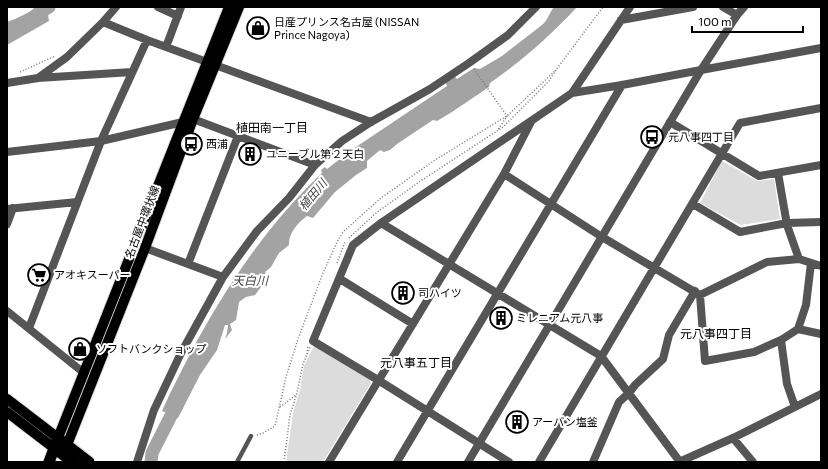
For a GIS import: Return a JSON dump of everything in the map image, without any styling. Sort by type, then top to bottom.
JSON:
[{"type":"highway","points":[[49,462],[60,449]]},
{"type":"highway","points":[[60,449],[73,462]]},
{"type":"highway","points":[[60,449],[89,462]]},
{"type":"main road","name":"名古屋中環状線","points":[[60,449],[145,248],[193,119],[212,64],[229,7]]},
{"type":"main road","name":"名古屋中環状線","points":[[60,449],[84,373],[183,122],[239,7]]},
{"type":"main road","points":[[7,399],[60,449]]},
{"type":"main road","points":[[7,412],[60,449]]},
{"type":"street","points":[[38,78],[67,57],[103,22],[116,7]]},
{"type":"street","points":[[158,7],[178,16]]},
{"type":"street","points":[[166,47],[181,7]]},
{"type":"street","points":[[137,462],[154,410],[182,354],[223,276],[257,231],[289,198],[315,165],[342,141],[371,122],[430,89],[508,35],[536,7]]},
{"type":"street","points":[[509,462],[313,341],[353,246],[381,223],[572,93],[630,7]]},
{"type":"street","points":[[620,20],[693,7]]},
{"type":"street","points":[[723,7],[737,15]]},
{"type":"street","points":[[468,462],[701,70],[737,15],[744,7]]},
{"type":"street","points":[[103,22],[147,40],[371,122]]},
{"type":"street","points":[[29,328],[77,202],[102,141],[147,40]]},
{"type":"street","points":[[572,93],[821,48]]},
{"type":"street","points":[[7,83],[38,78],[132,72]]},
{"type":"street","points":[[397,462],[622,85]]},
{"type":"street","points":[[538,462],[740,123],[821,108]]},
{"type":"street","points":[[193,119],[315,165]]},
{"type":"street","points":[[329,462],[504,174],[532,120]]},
{"type":"street","points":[[7,152],[102,141],[183,122]]},
{"type":"street","points":[[670,122],[758,176],[778,174],[821,165]]},
{"type":"street","points":[[188,264],[238,136]]},
{"type":"street","points":[[504,174],[602,237],[697,293]]},
{"type":"street","points":[[778,174],[787,223],[799,259]]},
{"type":"street","points":[[7,224],[10,208],[77,202]]},
{"type":"street","points":[[693,204],[740,232],[787,223],[821,222]]},
{"type":"street","points":[[381,223],[601,356],[680,462],[733,438],[821,394]]},
{"type":"street","points":[[145,248],[223,276]]},
{"type":"street","points":[[593,462],[619,402],[663,359],[669,335],[697,293],[767,262],[799,259],[821,266]]},
{"type":"street","points":[[697,293],[705,361],[754,352],[781,340],[798,329],[806,304],[811,264]]},
{"type":"street","points":[[340,279],[413,324]]},
{"type":"street","points":[[7,311],[84,373]]},
{"type":"street","points":[[798,329],[821,334]]},
{"type":"street","points":[[781,340],[788,384],[795,407]]},
{"type":"street","points":[[733,438],[753,462]]},
{"type":"lane","points":[[237,462],[251,436]]},
{"type":"path","points":[[16,74],[55,56]]},
{"type":"path","points":[[469,62],[507,116]]},
{"type":"path","points":[[251,436],[263,433],[275,426],[286,377],[298,340],[337,242],[344,232],[381,198],[435,160],[507,116],[556,70]]},
{"type":"path","points":[[497,131],[507,116]]},
{"type":"path","points":[[284,462],[290,415],[303,364],[313,341]]},
{"type":"path","points":[[279,408],[296,395]]},
{"type":"shaded area","points":[[722,161],[757,181],[774,179],[780,219],[741,225],[700,203]]},
{"type":"shaded area","points":[[315,346],[370,380],[371,383],[323,462],[286,462],[293,413],[300,390],[304,366]]},
{"type":"water","points":[[35,7],[49,7],[47,9],[49,21],[7,45],[7,33],[19,24]]},
{"type":"water","name":"天白川","points":[[554,7],[577,7],[535,48],[490,83],[489,87],[437,121],[433,120],[390,150],[384,152],[380,150],[367,161],[367,168],[335,192],[313,218],[307,216],[300,222],[290,237],[289,245],[279,253],[271,267],[265,272],[267,279],[255,295],[246,297],[239,302],[236,320],[230,324],[232,330],[225,339],[228,325],[225,325],[217,350],[200,375],[178,418],[162,411],[189,356],[232,282],[265,236],[302,193],[322,173],[321,170],[325,167],[327,169],[353,149],[447,86],[445,81],[454,75],[457,79],[474,68],[480,69],[502,56],[542,25]]},
{"type":"waterway","name":"天白川","points":[[7,29],[29,20],[49,7]]},
{"type":"waterway","name":"植田川","points":[[151,462],[152,453],[179,400]]},
{"type":"place","name":"日産プリンス名古屋 (NISSAN Prince Nagoya)","points":[[258,28]]},
{"type":"place","name":"元八事四丁目","points":[[652,137]]},
{"type":"place","name":"西浦","points":[[191,144]]},
{"type":"place","name":"ユニーブル第２天白","points":[[250,154]]},
{"type":"place","name":"アオキスーパー","points":[[39,275]]},
{"type":"place","name":"司ハイツ","points":[[403,293]]},
{"type":"place","name":"ミレニアム元八事","points":[[501,318]]},
{"type":"place","name":"ソフトバンクショップ","points":[[80,349]]},
{"type":"place","name":"アーバン塩釜","points":[[517,422]]},
{"type":"district","name":"植田南一丁目","points":[[272,128]]},
{"type":"district","name":"元八事四丁目","points":[[716,334]]},
{"type":"district","name":"元八事五丁目","points":[[416,363]]}]
